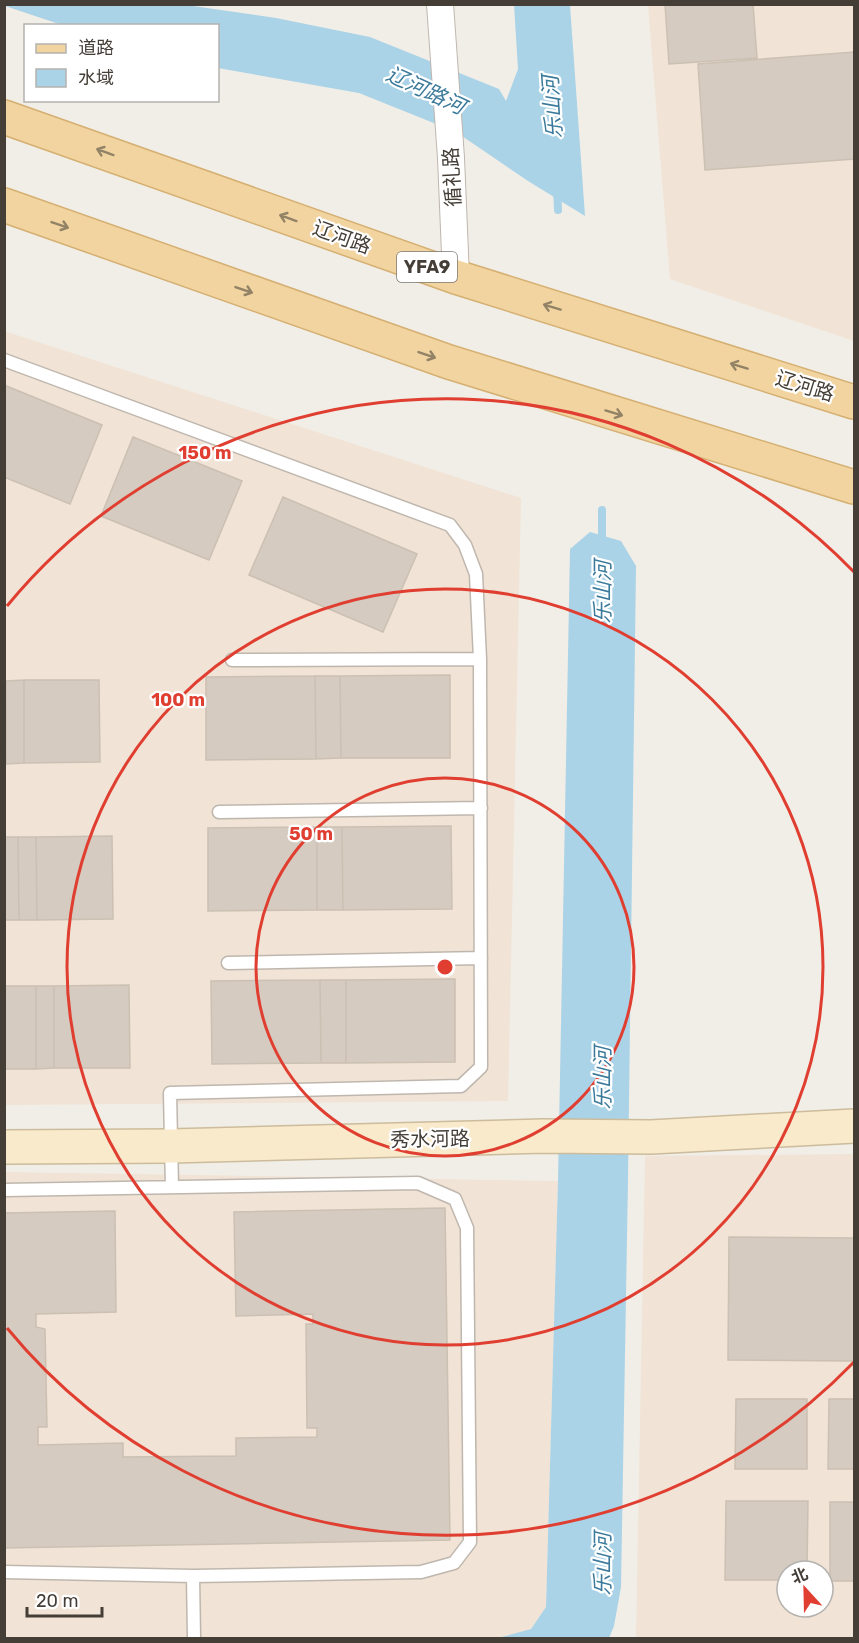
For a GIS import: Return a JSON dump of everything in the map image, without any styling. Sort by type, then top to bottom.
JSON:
[{"type":"main road","name":"辽河路","points":[[4,117],[456,277],[855,402]]},
{"type":"main road","points":[[4,205],[449,362],[855,487]]},
{"type":"street","name":"循礼路","points":[[440,4],[451,158],[456,277]]},
{"type":"street","name":"秀水河路","points":[[4,1147],[171,1146],[543,1136],[651,1137],[855,1126]]},
{"type":"lane","points":[[4,360],[450,525],[465,545],[476,574],[480,659],[481,1067],[461,1086],[170,1093],[172,1187]]},
{"type":"lane","points":[[232,660],[480,659]]},
{"type":"lane","points":[[219,812],[481,808]]},
{"type":"lane","points":[[228,963],[481,958]]},
{"type":"lane","points":[[4,1190],[418,1183],[455,1199],[468,1228],[470,1542],[454,1563],[421,1572],[193,1576],[4,1572]]},
{"type":"lane","points":[[193,1576],[194,1638]]},
{"type":"shaded area","points":[[648,5],[854,5],[854,341],[670,279]]},
{"type":"shaded area","points":[[4,331],[521,498],[508,1101],[5,1105]]},
{"type":"shaded area","points":[[854,1154],[854,1638],[636,1638],[645,1156]]},
{"type":"shaded area","points":[[5,1172],[558,1181],[546,1607],[531,1629],[498,1638],[5,1638]]},
{"type":"water","name":"辽河路河","points":[[5,4],[179,4],[276,18],[370,37],[499,89],[506,101],[518,69],[514,5],[570,5],[585,216],[456,132],[359,93],[219,68],[219,24],[59,24],[5,6]]},
{"type":"water","points":[[590,532],[621,541],[636,566],[621,1587],[614,1626],[609,1638],[498,1638],[531,1629],[546,1607],[558,1181],[570,549]]},
{"type":"building","points":[[665,4],[753,4],[757,58],[669,64]]},
{"type":"building","points":[[854,52],[854,159],[705,170],[698,64]]},
{"type":"building","points":[[4,385],[102,425],[70,504],[4,477]]},
{"type":"building","points":[[133,437],[242,481],[209,560],[101,516]]},
{"type":"building","points":[[283,497],[417,554],[383,632],[249,575]]},
{"type":"building","points":[[450,675],[450,758],[341,758],[340,676]]},
{"type":"building","points":[[315,676],[316,759],[206,760],[206,677]]},
{"type":"building","points":[[315,676],[340,676],[341,758],[316,759]]},
{"type":"building","points":[[24,680],[24,763],[6,764],[6,681]]},
{"type":"building","points":[[24,680],[99,680],[100,762],[24,763]]},
{"type":"building","points":[[4,681],[6,764],[4,764]]},
{"type":"building","points":[[451,826],[452,909],[343,910],[342,827]]},
{"type":"building","points":[[317,827],[342,827],[343,910],[317,910]]},
{"type":"building","points":[[317,827],[317,910],[208,911],[208,828]]},
{"type":"building","points":[[112,836],[113,919],[37,920],[36,837]]},
{"type":"building","points":[[4,837],[18,837],[19,920],[4,920]]},
{"type":"building","points":[[18,837],[36,837],[37,920],[19,920]]},
{"type":"building","points":[[455,979],[455,1062],[346,1063],[346,980]]},
{"type":"building","points":[[320,980],[346,980],[346,1063],[321,1063]]},
{"type":"building","points":[[320,980],[321,1063],[212,1064],[211,981]]},
{"type":"building","points":[[129,985],[130,1068],[54,1068],[54,986]]},
{"type":"building","points":[[4,986],[36,986],[36,1069],[4,1069]]},
{"type":"building","points":[[36,986],[54,986],[54,1068],[36,1069]]},
{"type":"building","points":[[445,1208],[450,1540],[4,1548],[4,1213],[115,1211],[116,1312],[36,1314],[36,1327],[45,1329],[47,1427],[38,1427],[38,1445],[123,1443],[123,1457],[236,1456],[236,1438],[317,1437],[317,1428],[307,1428],[306,1324],[313,1324],[313,1314],[236,1316],[234,1212]]},
{"type":"building","points":[[729,1237],[854,1238],[854,1361],[728,1360]]},
{"type":"building","points":[[736,1399],[807,1399],[807,1469],[735,1469]]},
{"type":"building","points":[[829,1399],[854,1399],[854,1469],[828,1469]]},
{"type":"building","points":[[726,1501],[808,1501],[807,1559],[775,1559],[775,1580],[725,1580]]},
{"type":"building","points":[[830,1502],[854,1502],[854,1581],[835,1581],[835,1559],[830,1559]]},
{"type":"waterway","name":"乐山河","points":[[557,189],[558,210]]},
{"type":"waterway","name":"乐山河","points":[[602,510],[602,545]]}]
